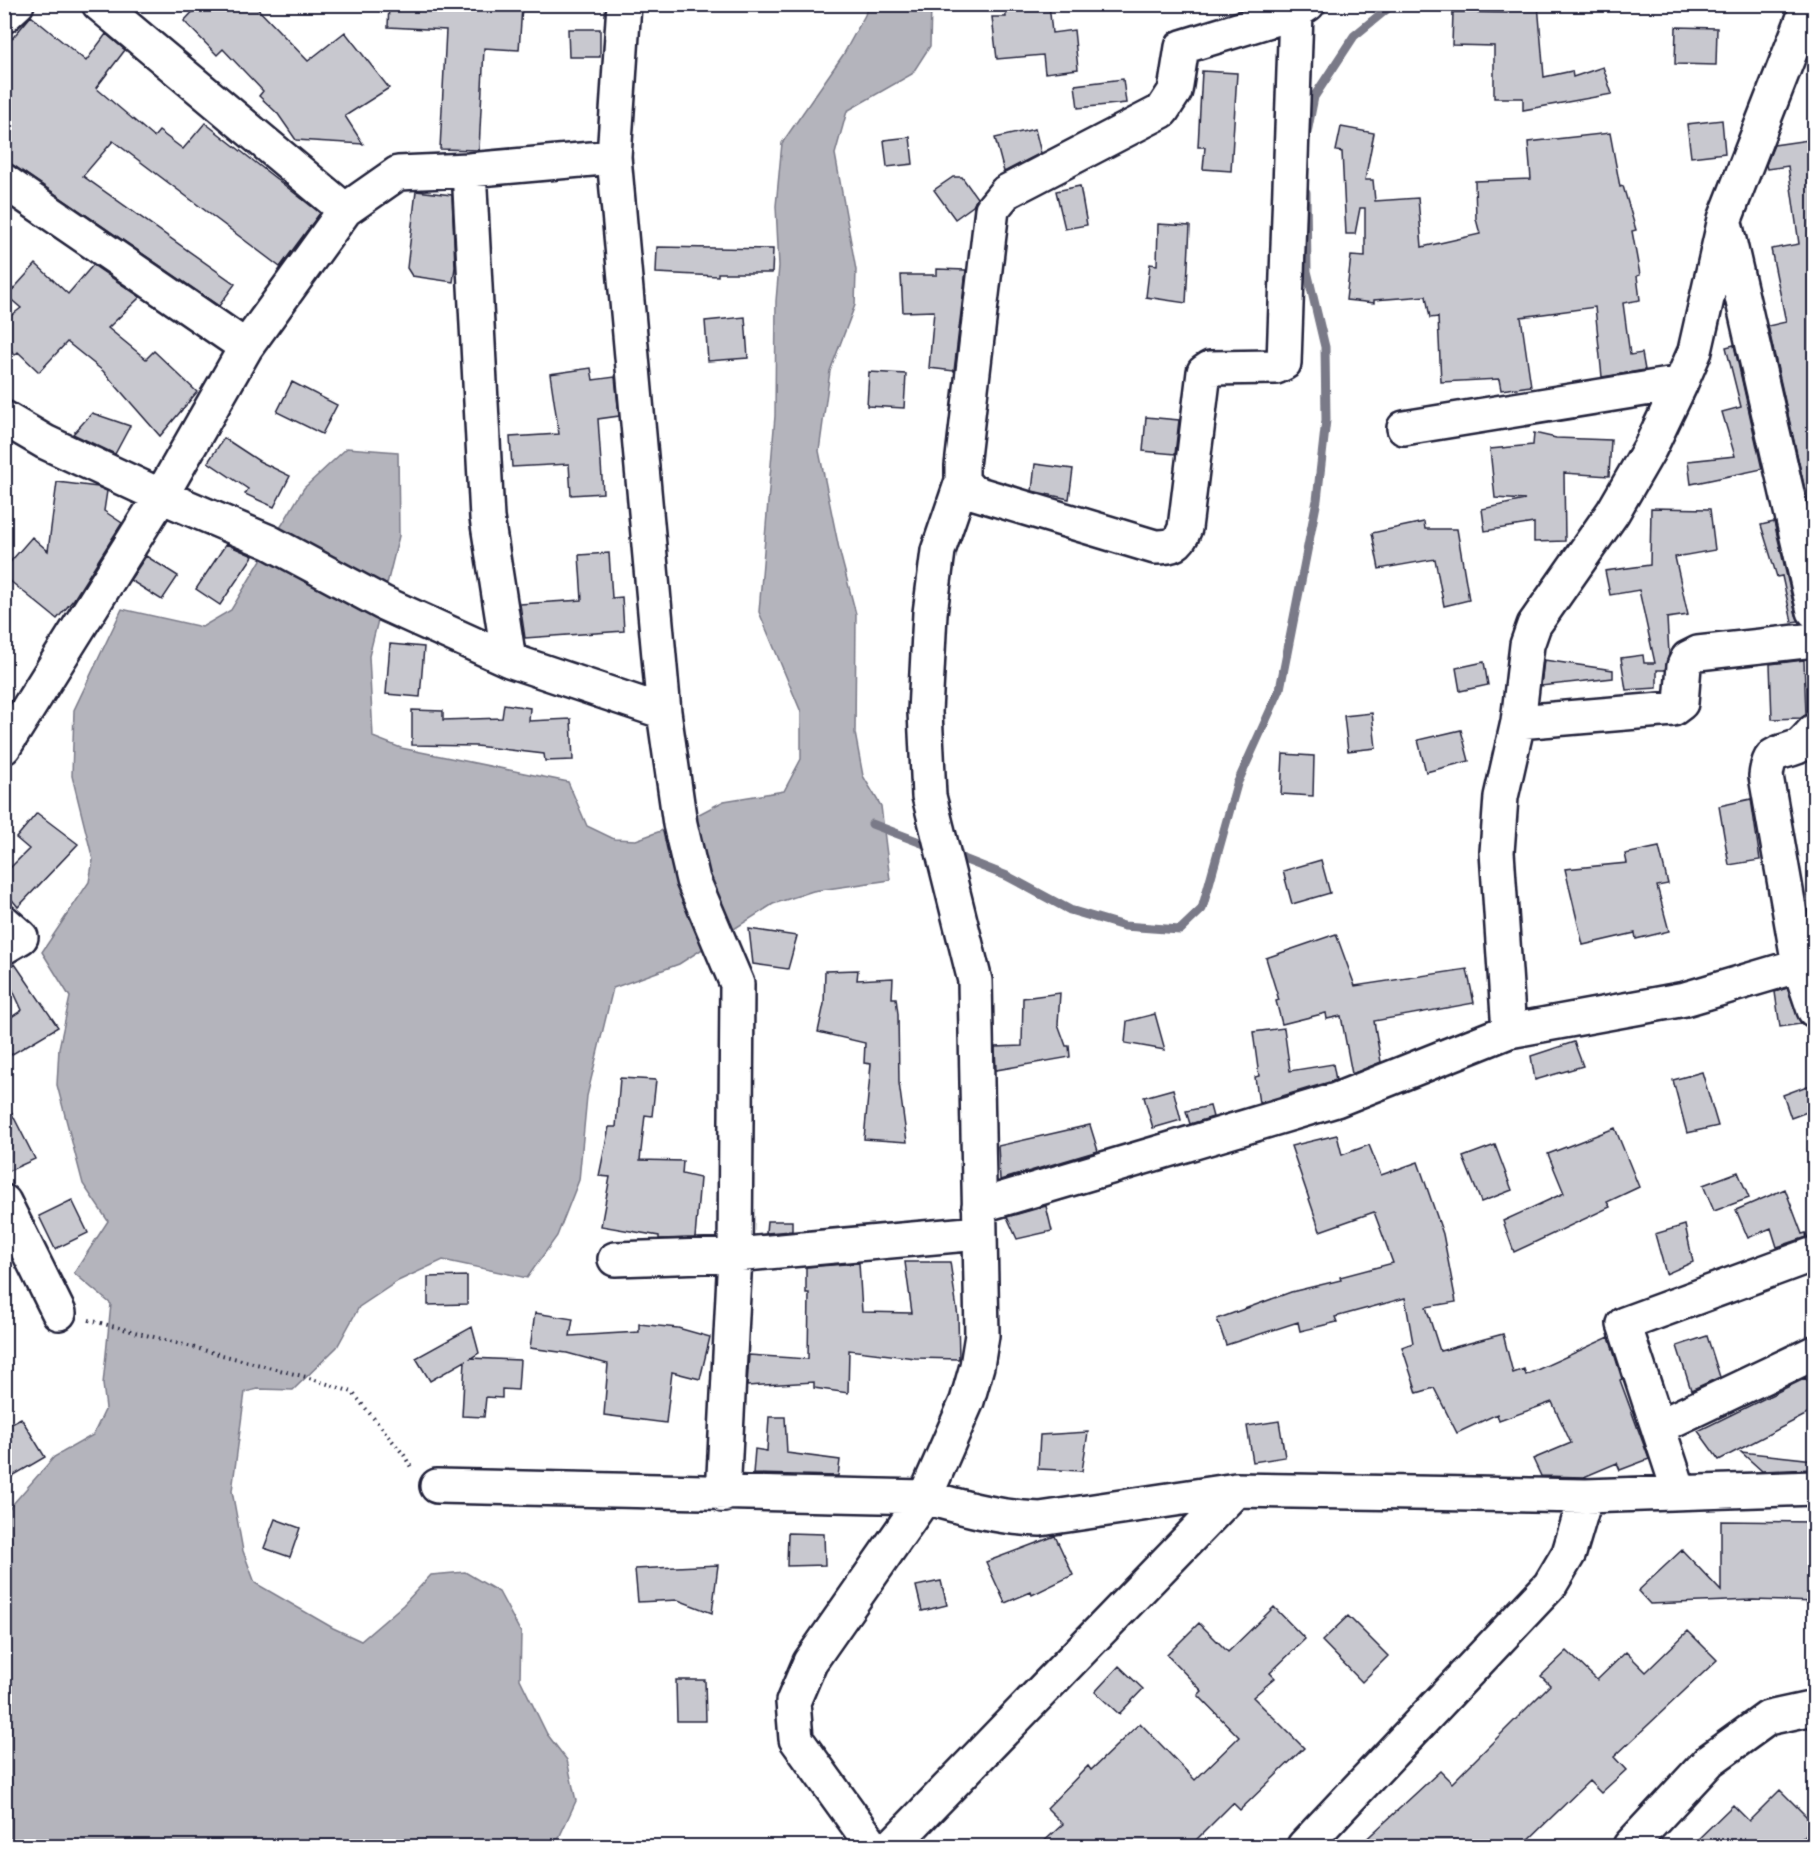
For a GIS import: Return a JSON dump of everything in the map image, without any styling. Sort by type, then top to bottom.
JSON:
[{"type":"street","points":[[4,16],[17,4]]},
{"type":"street","points":[[99,4],[345,210]]},
{"type":"street","points":[[624,4],[614,157],[664,712],[680,824],[693,880],[737,984],[735,1255],[723,1495]]},
{"type":"street","points":[[1509,1031],[1497,852],[1501,797],[1518,722],[1527,645],[1534,625],[1613,512],[1650,448],[1695,351],[1725,219],[1811,6]]},
{"type":"street","points":[[873,1846],[796,1739],[793,1702],[810,1662],[925,1497],[967,1401],[977,1366],[982,1335],[975,981],[929,796],[926,712],[930,613],[938,551],[962,481],[992,209],[1006,192],[1162,111],[1175,91],[1182,47],[1302,8],[1284,363],[1276,367],[1210,368],[1204,372],[1185,528],[1180,541],[1170,547],[1155,547],[972,492],[962,481]]},
{"type":"street","points":[[4,747],[161,496],[246,347],[345,210],[398,173],[469,170],[614,157]]},
{"type":"street","points":[[469,170],[488,518],[509,660]]},
{"type":"street","points":[[4,181],[246,347]]},
{"type":"street","points":[[1725,219],[1815,611]]},
{"type":"street","points":[[1404,428],[1680,383]]},
{"type":"street","points":[[4,418],[45,442],[161,496],[270,542],[383,603],[509,660],[664,712]]},
{"type":"street","points":[[1518,722],[1673,709],[1681,703],[1684,666],[1688,658],[1698,653],[1815,640]]},
{"type":"street","points":[[1815,731],[1799,746],[1776,752],[1768,762],[1766,776],[1807,963],[1815,1010]]},
{"type":"street","points":[[4,922],[21,937],[4,947]]},
{"type":"street","points":[[615,1259],[735,1255],[979,1219],[1336,1100],[1509,1031],[1685,999],[1807,963]]},
{"type":"street","points":[[4,1202],[59,1313]]},
{"type":"street","points":[[1679,1491],[1624,1324],[1815,1254]]},
{"type":"street","points":[[1658,1427],[1815,1353]]},
{"type":"street","points":[[437,1486],[723,1495],[925,1497],[986,1514],[1008,1518],[1040,1519],[1236,1490],[1586,1496],[1815,1488]]},
{"type":"street","points":[[892,1846],[1236,1490]]},
{"type":"street","points":[[1304,1846],[1550,1585],[1569,1553],[1586,1496]]},
{"type":"street","points":[[1630,1846],[1710,1760],[1768,1718],[1815,1707]]},
{"type":"path","points":[[59,1313],[306,1377],[352,1392],[404,1455],[415,1475],[437,1486]]},
{"type":"shaded area","points":[[868,5],[931,5],[930,46],[912,74],[847,111],[835,154],[856,270],[855,305],[830,371],[819,451],[839,549],[856,614],[855,733],[863,776],[881,806],[890,880],[813,891],[773,904],[679,964],[613,988],[587,1096],[579,1180],[557,1236],[527,1278],[443,1260],[398,1281],[359,1307],[337,1347],[293,1390],[258,1389],[245,1392],[232,1491],[243,1551],[255,1583],[333,1628],[361,1641],[403,1605],[431,1575],[465,1572],[499,1592],[521,1633],[520,1679],[547,1734],[567,1760],[576,1801],[557,1842],[552,1846],[5,1846],[5,1513],[54,1457],[93,1435],[106,1408],[103,1384],[111,1304],[74,1273],[108,1221],[83,1184],[57,1085],[59,1048],[70,997],[42,952],[89,882],[93,860],[72,776],[74,710],[122,609],[202,627],[231,610],[304,488],[347,448],[398,452],[399,536],[369,656],[373,737],[401,748],[568,782],[587,826],[614,839],[636,840],[680,824],[724,801],[784,791],[801,759],[801,712],[759,612],[775,416],[776,301],[779,266],[776,206],[782,143],[843,55]]},
{"type":"building","points":[[200,4],[253,4],[308,61],[345,32],[389,88],[345,116],[363,144],[296,140],[278,114],[259,96],[263,91],[223,49],[217,55],[184,21]]},
{"type":"building","points":[[389,4],[522,7],[519,50],[484,48],[479,150],[440,149],[446,30],[388,27]]},
{"type":"building","points":[[1005,4],[1049,4],[1052,33],[1074,30],[1078,69],[1045,73],[1043,55],[997,59],[992,17],[1006,17]]},
{"type":"building","points":[[1538,4],[1544,77],[1572,71],[1573,77],[1603,67],[1612,94],[1523,110],[1523,98],[1494,98],[1494,46],[1452,45],[1453,12],[1507,13],[1507,7]]},
{"type":"building","points":[[31,16],[86,61],[106,34],[125,50],[96,88],[154,137],[159,131],[183,149],[205,123],[320,213],[280,267],[113,141],[83,176],[235,284],[219,306],[4,159],[4,48]]},
{"type":"building","points":[[1676,27],[1717,28],[1716,65],[1675,64]]},
{"type":"building","points":[[568,29],[600,29],[600,57],[569,57]]},
{"type":"building","points":[[1202,71],[1237,73],[1231,171],[1203,169],[1205,147],[1198,147]]},
{"type":"building","points":[[1123,79],[1126,103],[1078,108],[1075,85]]},
{"type":"building","points":[[1722,120],[1725,153],[1691,157],[1687,124]]},
{"type":"building","points":[[1341,127],[1374,133],[1365,180],[1373,180],[1375,201],[1418,198],[1422,247],[1480,234],[1476,219],[1475,181],[1531,179],[1528,142],[1610,133],[1620,187],[1623,186],[1636,230],[1632,231],[1640,275],[1637,276],[1640,300],[1623,303],[1630,355],[1642,353],[1645,370],[1602,377],[1595,307],[1521,317],[1531,386],[1501,390],[1499,379],[1441,382],[1438,317],[1430,318],[1426,296],[1374,300],[1374,303],[1346,300],[1351,256],[1365,257],[1365,208],[1360,208],[1355,234],[1346,234],[1342,152],[1336,151]]},
{"type":"building","points":[[1035,129],[1041,153],[1004,172],[995,138]]},
{"type":"building","points":[[910,137],[913,164],[887,167],[884,140]]},
{"type":"building","points":[[1815,139],[1815,515],[1811,516],[1768,326],[1786,322],[1771,249],[1799,244],[1788,166],[1767,169],[1766,165],[1774,145]]},
{"type":"building","points":[[953,177],[962,177],[977,198],[973,206],[955,219],[934,190]]},
{"type":"building","points":[[1080,186],[1087,225],[1065,229],[1056,191]]},
{"type":"building","points":[[416,191],[452,195],[455,267],[453,282],[412,276],[407,268]]},
{"type":"building","points":[[1158,224],[1190,226],[1186,303],[1146,297],[1150,264],[1157,265]]},
{"type":"building","points":[[657,247],[773,249],[772,273],[718,273],[718,276],[656,273]]},
{"type":"building","points":[[36,264],[68,294],[93,265],[140,297],[108,328],[146,359],[154,351],[197,392],[160,436],[103,371],[67,342],[39,372],[18,352],[15,355],[4,343],[4,321],[21,308],[7,296]]},
{"type":"building","points":[[937,269],[966,270],[954,371],[929,368],[934,311],[903,312],[901,275],[937,275]]},
{"type":"building","points":[[745,317],[748,358],[708,361],[705,321]]},
{"type":"building","points":[[1734,345],[1762,469],[1691,484],[1688,461],[1735,456],[1722,412],[1741,407],[1726,347]]},
{"type":"building","points":[[591,368],[593,380],[615,377],[619,416],[598,419],[603,493],[571,495],[569,464],[512,467],[510,437],[559,434],[550,374]]},
{"type":"building","points":[[869,372],[906,374],[904,408],[867,406]]},
{"type":"building","points":[[292,382],[337,405],[322,434],[277,412]]},
{"type":"building","points":[[92,413],[130,426],[115,454],[73,434]]},
{"type":"building","points":[[1146,417],[1179,420],[1175,454],[1143,451]]},
{"type":"building","points":[[1534,433],[1556,438],[1611,440],[1609,476],[1564,473],[1565,541],[1534,542],[1534,523],[1485,531],[1482,509],[1525,500],[1495,498],[1490,449],[1533,445]]},
{"type":"building","points":[[224,438],[259,461],[290,476],[274,507],[245,494],[248,489],[208,462]]},
{"type":"building","points":[[1035,464],[1073,469],[1069,499],[1032,491]]},
{"type":"building","points":[[57,482],[98,487],[107,491],[104,511],[122,523],[74,599],[57,619],[4,576],[4,569],[32,537],[48,551]]},
{"type":"building","points":[[1651,508],[1710,509],[1715,550],[1675,557],[1688,615],[1667,618],[1669,654],[1665,670],[1657,670],[1657,688],[1626,690],[1621,658],[1643,655],[1644,663],[1655,663],[1639,590],[1610,595],[1605,571],[1650,565]]},
{"type":"building","points":[[1424,522],[1425,529],[1457,529],[1469,600],[1444,606],[1435,559],[1379,569],[1372,533]]},
{"type":"building","points":[[1774,522],[1799,621],[1792,622],[1782,576],[1777,577],[1761,525]]},
{"type":"building","points":[[226,544],[253,556],[220,605],[196,589]]},
{"type":"building","points":[[609,553],[612,598],[622,597],[624,631],[525,638],[520,604],[582,600],[579,555]]},
{"type":"building","points":[[146,556],[178,576],[162,600],[130,580]]},
{"type":"building","points":[[390,644],[424,647],[420,697],[386,694]]},
{"type":"building","points":[[1544,660],[1613,670],[1613,678],[1541,686]]},
{"type":"building","points":[[1804,660],[1806,715],[1801,718],[1772,719],[1770,664]]},
{"type":"building","points":[[1484,662],[1488,685],[1460,691],[1456,668]]},
{"type":"building","points":[[504,704],[530,708],[529,721],[571,719],[573,760],[545,761],[544,754],[476,746],[412,745],[412,710],[443,711],[443,720],[502,718]]},
{"type":"building","points":[[1372,713],[1376,748],[1348,751],[1344,716]]},
{"type":"building","points":[[1461,730],[1469,761],[1426,772],[1418,740]]},
{"type":"building","points":[[1283,754],[1314,756],[1313,796],[1281,794]]},
{"type":"building","points":[[1751,799],[1760,860],[1729,865],[1719,806]]},
{"type":"building","points":[[37,813],[78,844],[18,907],[4,890],[4,874],[29,849],[16,838]]},
{"type":"building","points":[[1659,847],[1668,884],[1657,886],[1669,931],[1636,939],[1635,933],[1583,945],[1565,869],[1627,863],[1625,854]]},
{"type":"building","points":[[1321,860],[1330,893],[1292,904],[1283,871]]},
{"type":"building","points":[[749,929],[797,936],[788,969],[753,964]]},
{"type":"building","points":[[1336,934],[1355,986],[1467,969],[1474,1003],[1374,1021],[1381,1062],[1352,1074],[1341,1016],[1327,1019],[1326,1013],[1282,1024],[1276,1001],[1279,1000],[1266,958]]},
{"type":"building","points":[[15,964],[58,1027],[4,1059],[4,1022],[22,1010],[4,971]]},
{"type":"building","points":[[858,970],[857,980],[893,978],[892,998],[896,998],[898,1014],[899,1083],[907,1142],[864,1139],[871,1064],[864,1063],[865,1043],[818,1032],[824,1004],[825,971]]},
{"type":"building","points":[[1787,988],[1801,1024],[1780,1027],[1775,992]]},
{"type":"building","points":[[1060,993],[1058,1024],[1066,1046],[1069,1046],[1070,1057],[996,1070],[995,1047],[1022,1046],[1023,998]]},
{"type":"building","points":[[1155,1014],[1165,1050],[1125,1043],[1127,1021]]},
{"type":"building","points":[[1284,1028],[1290,1071],[1333,1064],[1336,1080],[1259,1103],[1255,1077],[1259,1076],[1253,1032]]},
{"type":"building","points":[[1574,1042],[1583,1066],[1535,1080],[1531,1056]]},
{"type":"building","points":[[1702,1072],[1718,1126],[1687,1133],[1673,1080]]},
{"type":"building","points":[[620,1078],[656,1080],[652,1116],[645,1115],[640,1160],[683,1161],[682,1174],[700,1178],[695,1238],[659,1239],[659,1236],[601,1226],[610,1177],[599,1176],[609,1127],[616,1127]]},
{"type":"building","points":[[1815,1083],[1815,1109],[1791,1118],[1783,1095]]},
{"type":"building","points":[[1173,1089],[1181,1120],[1153,1128],[1144,1097]]},
{"type":"building","points":[[4,1098],[35,1159],[4,1173]]},
{"type":"building","points":[[1210,1106],[1213,1117],[1190,1124],[1186,1111]]},
{"type":"building","points":[[1090,1125],[1098,1151],[1000,1180],[998,1146]]},
{"type":"building","points":[[1615,1128],[1639,1187],[1607,1202],[1610,1207],[1514,1252],[1503,1221],[1564,1193],[1548,1154]]},
{"type":"building","points":[[1337,1135],[1342,1155],[1369,1145],[1381,1175],[1418,1162],[1443,1234],[1456,1302],[1426,1307],[1440,1351],[1503,1334],[1513,1373],[1524,1369],[1526,1375],[1609,1337],[1622,1379],[1620,1380],[1649,1459],[1620,1470],[1617,1463],[1584,1477],[1541,1476],[1533,1459],[1571,1443],[1552,1402],[1499,1421],[1497,1414],[1457,1433],[1434,1388],[1417,1393],[1402,1347],[1413,1343],[1405,1298],[1335,1317],[1337,1322],[1300,1331],[1298,1322],[1226,1345],[1217,1319],[1291,1292],[1341,1280],[1340,1277],[1393,1263],[1374,1212],[1320,1231],[1291,1146]]},
{"type":"building","points":[[1495,1145],[1512,1190],[1481,1202],[1463,1157]]},
{"type":"building","points":[[1738,1172],[1749,1198],[1714,1211],[1703,1185]]},
{"type":"building","points":[[1785,1189],[1802,1234],[1806,1233],[1807,1237],[1777,1247],[1771,1228],[1748,1238],[1736,1210]]},
{"type":"building","points":[[72,1200],[88,1233],[55,1249],[39,1216]]},
{"type":"building","points":[[1046,1206],[1052,1231],[1017,1239],[1007,1217]]},
{"type":"building","points":[[767,1221],[792,1221],[792,1231],[766,1233]]},
{"type":"building","points":[[1685,1225],[1693,1262],[1666,1274],[1655,1234]]},
{"type":"building","points":[[905,1262],[950,1262],[958,1317],[959,1359],[915,1358],[849,1350],[848,1393],[814,1388],[814,1382],[747,1386],[749,1355],[808,1359],[809,1293],[806,1293],[806,1267],[859,1263],[862,1312],[912,1313]]},
{"type":"building","points":[[467,1276],[467,1304],[428,1305],[428,1277]]},
{"type":"building","points":[[535,1313],[573,1319],[570,1336],[639,1332],[639,1324],[678,1328],[710,1337],[700,1379],[672,1372],[666,1423],[604,1415],[608,1364],[567,1353],[530,1348]]},
{"type":"building","points":[[472,1327],[479,1353],[471,1358],[520,1360],[518,1390],[502,1389],[502,1398],[486,1397],[484,1417],[462,1416],[465,1361],[430,1381],[416,1358]]},
{"type":"building","points":[[1707,1336],[1720,1377],[1691,1390],[1677,1346]]},
{"type":"building","points":[[1806,1378],[1815,1395],[1815,1410],[1719,1460],[1698,1431]]},
{"type":"building","points":[[769,1417],[785,1417],[787,1453],[840,1460],[838,1476],[753,1474],[755,1449],[767,1451]]},
{"type":"building","points":[[21,1418],[45,1457],[4,1481],[4,1427]]},
{"type":"building","points":[[1279,1421],[1285,1457],[1253,1462],[1247,1426]]},
{"type":"building","points":[[1088,1432],[1082,1471],[1038,1469],[1040,1435]]},
{"type":"building","points":[[1741,1452],[1814,1460],[1813,1469],[1762,1471]]},
{"type":"building","points":[[275,1519],[300,1528],[290,1557],[264,1548]]},
{"type":"building","points":[[1721,1521],[1815,1522],[1815,1602],[1753,1600],[1650,1604],[1638,1591],[1682,1550],[1721,1591]]},
{"type":"building","points":[[788,1533],[824,1534],[825,1565],[787,1566]]},
{"type":"building","points":[[1055,1536],[1073,1575],[1032,1595],[1031,1592],[1005,1603],[986,1562]]},
{"type":"building","points":[[718,1565],[712,1613],[678,1600],[638,1602],[635,1569]]},
{"type":"building","points":[[941,1581],[947,1605],[922,1611],[916,1586]]},
{"type":"building","points":[[1274,1607],[1305,1639],[1270,1673],[1275,1678],[1253,1697],[1304,1748],[1240,1810],[1233,1803],[1190,1846],[1039,1846],[1063,1824],[1047,1808],[1088,1766],[1091,1770],[1140,1723],[1195,1780],[1239,1737],[1198,1695],[1202,1691],[1167,1655],[1199,1623],[1228,1652]]},
{"type":"building","points":[[1348,1616],[1388,1656],[1362,1682],[1322,1641]]},
{"type":"building","points":[[1688,1631],[1717,1660],[1614,1757],[1626,1770],[1601,1793],[1589,1781],[1522,1846],[1359,1846],[1440,1771],[1452,1783],[1550,1685],[1541,1676],[1567,1651],[1597,1680],[1626,1652],[1646,1672]]},
{"type":"building","points":[[1119,1666],[1143,1689],[1119,1714],[1095,1692]]},
{"type":"building","points":[[676,1680],[705,1680],[706,1721],[677,1721]]},
{"type":"building","points":[[1780,1790],[1815,1825],[1795,1846],[1691,1846],[1733,1805],[1749,1821]]},
{"type":"waterway","points":[[1307,133],[1314,97],[1354,36],[1393,4]]},
{"type":"waterway","points":[[951,854],[1007,876],[1070,910],[1124,926],[1180,930],[1202,909],[1237,784],[1280,689],[1317,500],[1326,420],[1325,347],[1307,271],[1306,192]]},
{"type":"waterway","points":[[872,824],[935,848]]}]
